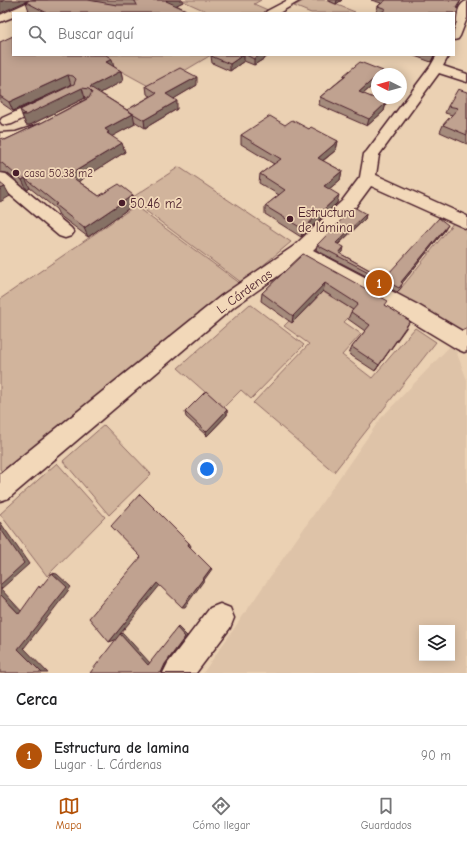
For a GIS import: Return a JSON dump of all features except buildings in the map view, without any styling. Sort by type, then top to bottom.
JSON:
[{"type":"street","points":[[15,12],[42,0]]},
{"type":"street","points":[[273,12],[296,0]]},
{"type":"street","points":[[455,0],[467,4],[455,34]]},
{"type":"street","points":[[0,19],[12,14]]},
{"type":"street","points":[[440,61],[467,78]]},
{"type":"street","name":"L. Cárdenas","points":[[0,489],[228,301],[300,250],[348,205],[368,178],[372,154],[440,61]]},
{"type":"street","points":[[52,121],[32,132],[2,138],[3,115],[57,97]]},
{"type":"street","points":[[0,178],[65,232]]},
{"type":"street","points":[[368,178],[467,223]]},
{"type":"street","points":[[300,250],[411,311],[466,345]]},
{"type":"street","points":[[178,673],[220,618]]},
{"type":"shaded area","points":[[181,0],[261,0],[254,4],[270,11],[268,12],[208,12]]},
{"type":"shaded area","points":[[305,0],[325,0],[355,12],[309,12],[294,6]]},
{"type":"shaded area","points":[[94,56],[209,56],[154,89]]},
{"type":"shaded area","points":[[179,167],[291,242],[242,283],[130,199]]},
{"type":"shaded area","points":[[135,206],[241,284],[7,478],[0,469],[0,299]]},
{"type":"shaded area","points":[[454,222],[467,227],[467,327],[460,336],[394,297]]},
{"type":"shaded area","points":[[320,290],[355,311],[344,322],[361,334],[342,355],[372,378],[415,328],[436,342],[334,472],[253,403],[309,344],[284,326]]},
{"type":"shaded area","points":[[250,304],[304,345],[251,399],[241,390],[223,408],[178,368]]},
{"type":"shaded area","points":[[453,343],[467,380],[467,673],[203,673],[381,418]]},
{"type":"shaded area","points":[[104,425],[151,474],[109,515],[63,461]]},
{"type":"shaded area","points":[[57,463],[105,517],[47,576],[0,514]]},
{"type":"place","name":"casa 50.38 m2","points":[[16,173]]},
{"type":"place","name":"50.46 m2","points":[[122,203]]},
{"type":"place","name":"Estructura de lámina","points":[[290,219]]},
{"type":"place","name":"Estructura de lamina","points":[[379,283]]}]
